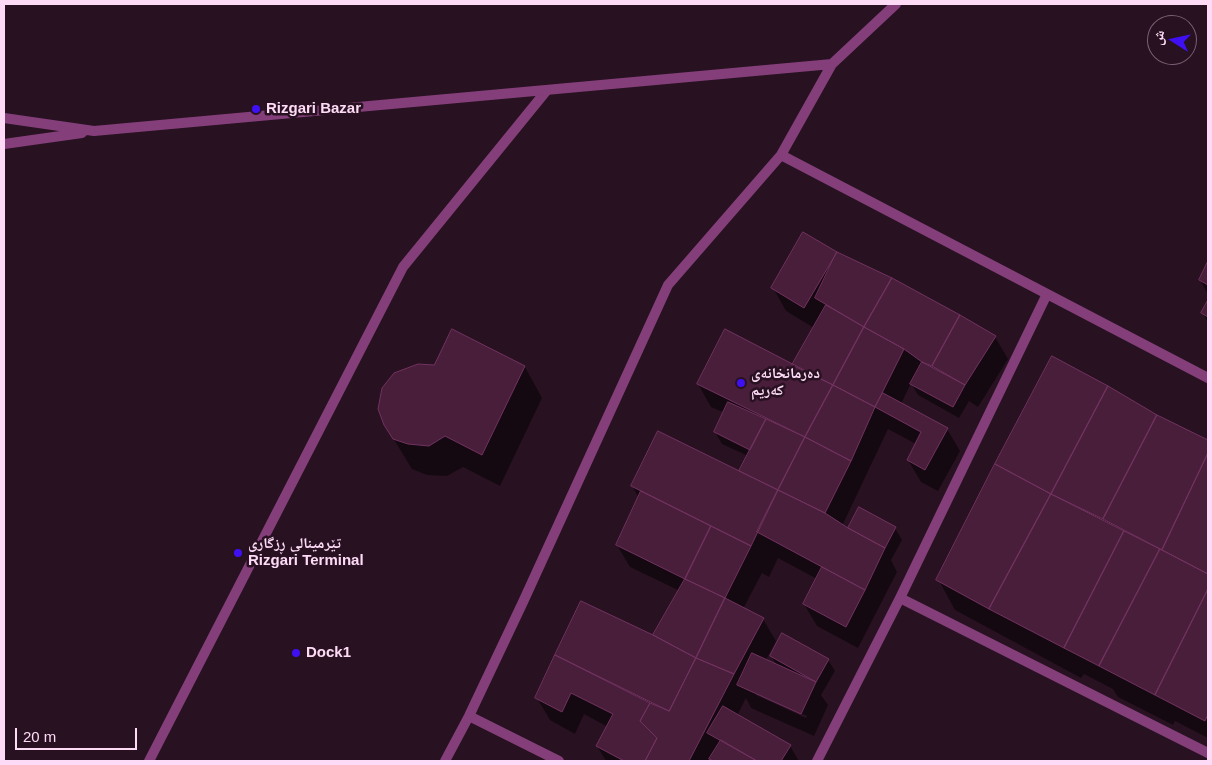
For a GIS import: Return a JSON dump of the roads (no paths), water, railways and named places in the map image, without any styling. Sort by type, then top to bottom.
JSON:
[{"type":"street","points":[[445,761],[469,716],[668,285],[781,155],[832,64],[894,4]]},
{"type":"street","points":[[4,144],[94,131],[832,64]]},
{"type":"street","points":[[149,761],[403,267],[547,90]]},
{"type":"street","points":[[4,118],[94,131]]},
{"type":"street","points":[[781,155],[1208,378]]},
{"type":"street","points":[[817,761],[900,598],[1047,294]]},
{"type":"street","points":[[900,598],[1208,753]]},
{"type":"street","points":[[469,716],[559,761]]},
{"type":"place","name":"Rizgari Bazar","points":[[256,109]]},
{"type":"place","name":"دەرمانخانەی کەریم","points":[[741,383]]},
{"type":"place","name":"تێرمینالی ڕزگاری Rizgari Terminal","points":[[238,553]]},
{"type":"place","name":"Dock1","points":[[296,653]]}]
